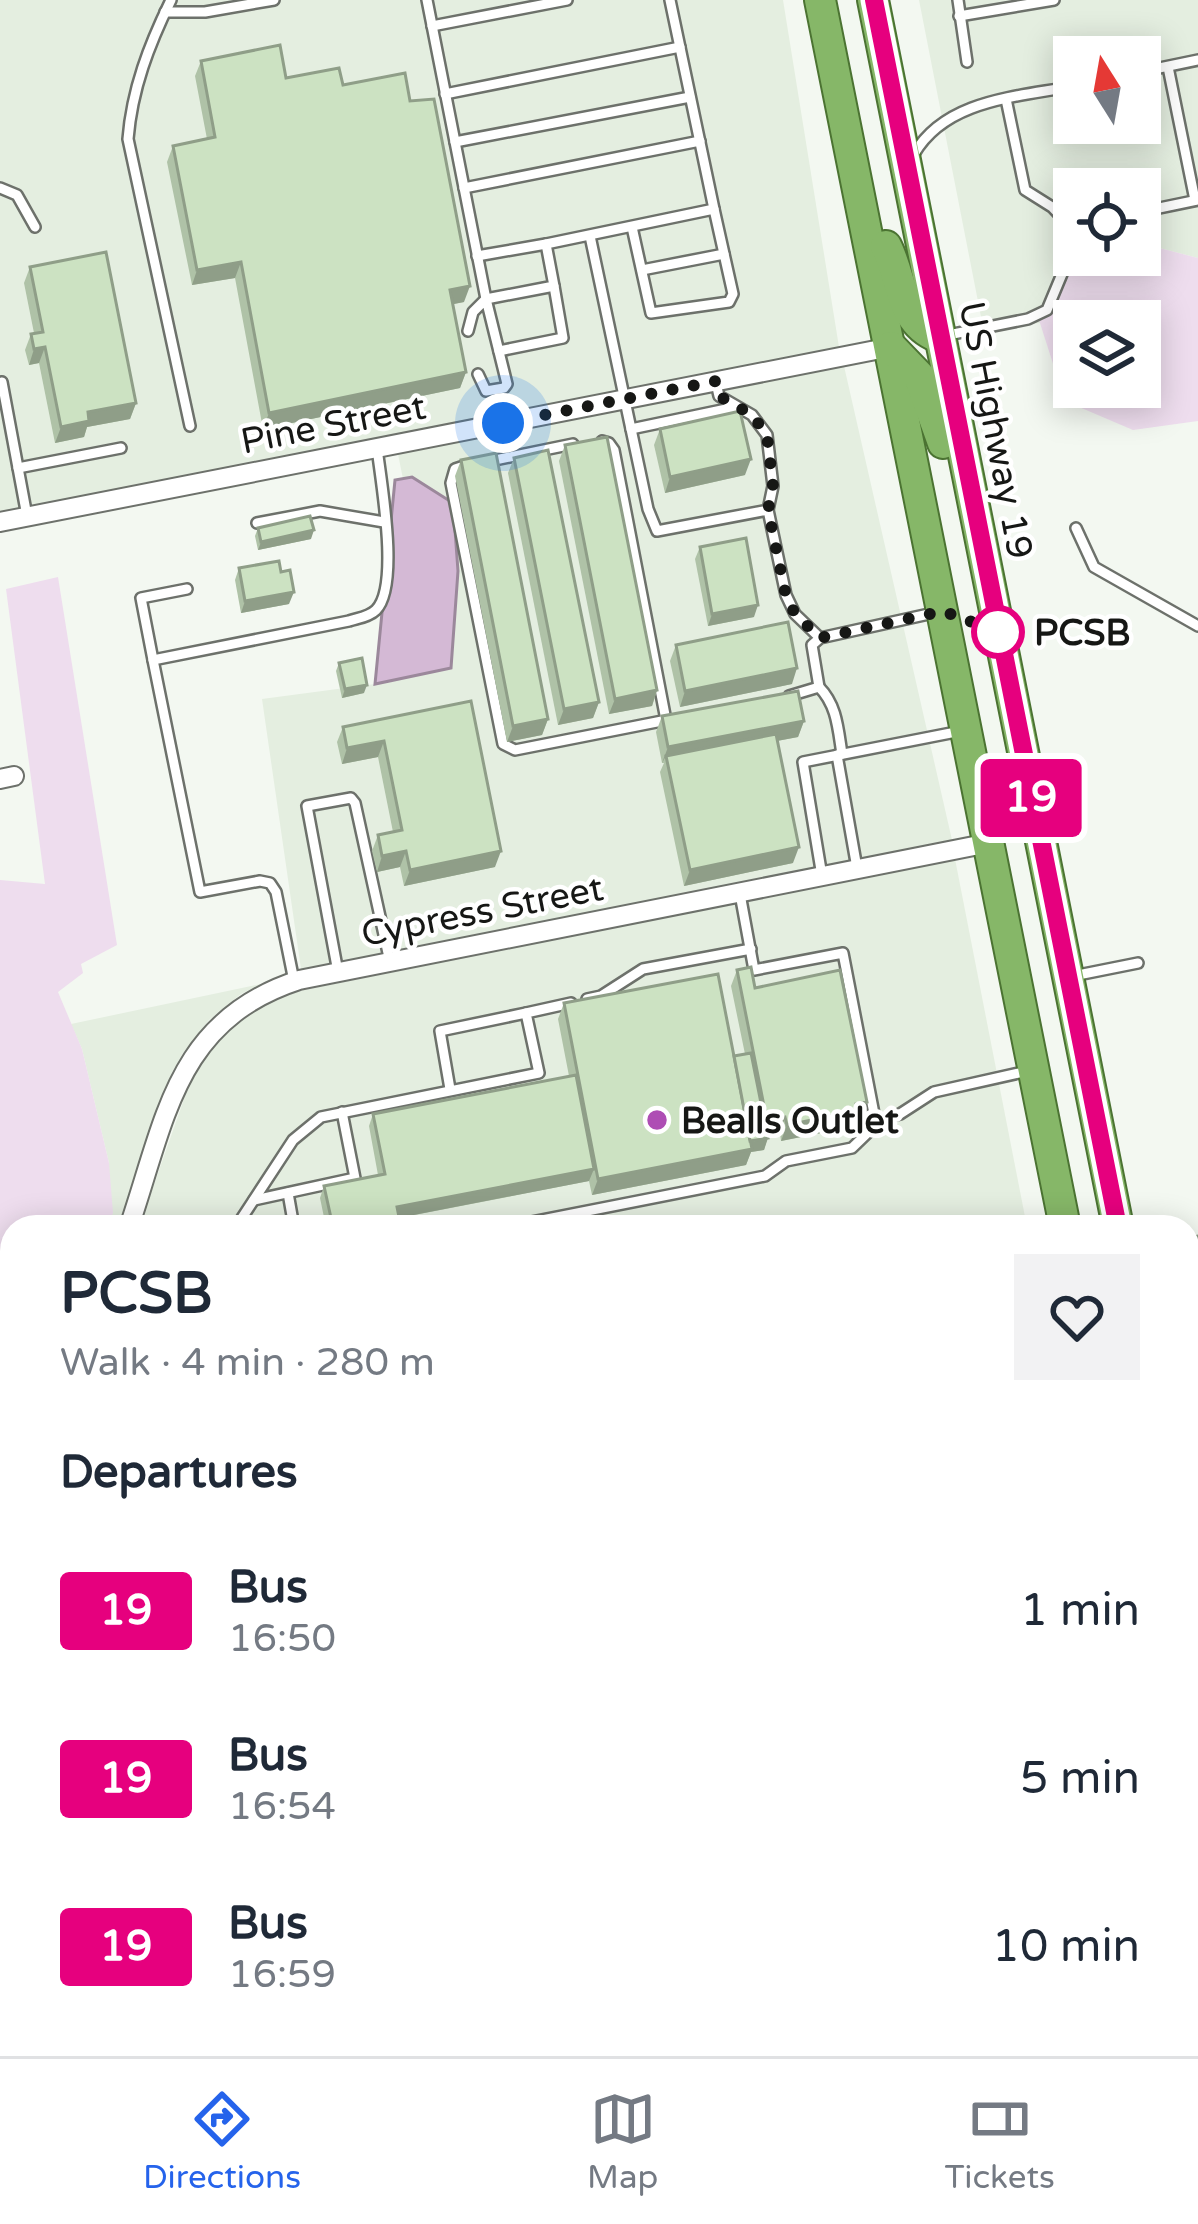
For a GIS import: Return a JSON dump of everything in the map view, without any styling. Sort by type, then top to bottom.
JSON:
[{"type":"highway","points":[[820,0],[1063,1215]]},
{"type":"highway","name":"US Highway 19","points":[[874,0],[1116,1215]]},
{"type":"highway","points":[[859,192],[892,257],[907,309],[925,332],[938,337]]},
{"type":"highway","points":[[891,347],[908,362],[926,390],[982,556]]},
{"type":"street","name":"Pine Street","points":[[0,522],[891,347]]},
{"type":"street","name":"Cypress Street","points":[[134,1215],[180,1077],[215,1027],[246,1002],[295,981],[989,843]]},
{"type":"lane","points":[[171,0],[148,47],[128,140],[190,426]]},
{"type":"lane","points":[[165,12],[205,12],[274,0]]},
{"type":"lane","points":[[427,0],[504,388],[486,391],[478,374]]},
{"type":"lane","points":[[476,0],[480,18]]},
{"type":"lane","points":[[432,26],[567,0]]},
{"type":"lane","points":[[632,227],[651,314],[729,302],[733,294],[670,0]]},
{"type":"lane","points":[[958,0],[967,62]]},
{"type":"lane","points":[[959,16],[1054,0]]},
{"type":"lane","points":[[445,94],[680,46]]},
{"type":"lane","points":[[1161,68],[1198,60]]},
{"type":"lane","points":[[1161,208],[1196,200],[1168,67]]},
{"type":"lane","points":[[906,167],[943,120],[1006,99],[1053,90]]},
{"type":"lane","points":[[454,142],[690,97]]},
{"type":"lane","points":[[1006,99],[1024,190],[1053,208]]},
{"type":"lane","points":[[464,188],[700,141]]},
{"type":"lane","points":[[0,188],[17,195],[34,227]]},
{"type":"lane","points":[[477,256],[714,209]]},
{"type":"lane","points":[[590,236],[648,509],[657,531],[768,510]]},
{"type":"lane","points":[[499,351],[563,338],[546,244]]},
{"type":"lane","points":[[641,270],[724,254]]},
{"type":"lane","points":[[938,337],[1028,319],[1047,310],[1061,276]]},
{"type":"lane","points":[[469,331],[473,312],[486,299],[554,286]]},
{"type":"lane","points":[[716,381],[719,396],[752,415],[767,435],[773,486],[768,510],[786,596],[795,614],[820,638]]},
{"type":"lane","points":[[2,382],[27,516]]},
{"type":"lane","points":[[632,429],[736,407]]},
{"type":"lane","points":[[666,720],[609,443],[586,441],[455,469],[451,483],[502,744],[515,750],[686,717]]},
{"type":"lane","points":[[18,468],[121,448]]},
{"type":"lane","points":[[153,660],[369,615],[380,607],[385,591],[384,522],[377,448]]},
{"type":"lane","points":[[257,524],[320,511],[384,522]]},
{"type":"lane","points":[[1076,528],[1094,567],[1198,626]]},
{"type":"lane","points":[[187,589],[141,598],[200,892],[270,883],[295,981]]},
{"type":"lane","points":[[857,869],[835,713],[830,698],[819,687],[812,645],[820,638],[943,611]]},
{"type":"lane","points":[[768,701],[819,687]]},
{"type":"lane","points":[[822,877],[803,762],[967,730]]},
{"type":"lane","points":[[338,972],[307,806],[343,797],[355,803],[390,962]]},
{"type":"lane","points":[[740,893],[754,970],[843,953],[876,1124]]},
{"type":"lane","points":[[450,1089],[440,1031],[601,995],[643,969],[751,949]]},
{"type":"lane","points":[[1068,977],[1138,963]]},
{"type":"lane","points":[[244,1215],[293,1140],[321,1117],[539,1073],[526,1013]]},
{"type":"lane","points":[[568,1215],[765,1176],[787,1161],[852,1148],[876,1124],[934,1092],[1034,1070]]},
{"type":"lane","points":[[254,1200],[356,1178],[342,1112]]},
{"type":"lane","points":[[288,1193],[292,1215]]},
{"type":"lane","points":[[594,1210],[595,1215]]},
{"type":"shaded area","points":[[0,0],[783,0],[839,347],[0,512]]},
{"type":"shaded area","points":[[919,0],[1198,0],[1198,258],[1161,248],[1161,168],[1053,168],[1053,276],[1069,276],[1040,323],[983,327]]},
{"type":"shaded area","points":[[1161,248],[1198,258],[1198,421],[1133,430],[1081,408],[1161,408],[1161,300],[1053,300],[1053,364],[1039,320],[1069,276],[1161,276]]},
{"type":"shaded area","points":[[844,366],[952,840],[301,969],[262,699],[375,684],[451,667],[412,477],[403,479],[398,454]]},
{"type":"shaded area","points":[[412,477],[453,503],[458,571],[451,668],[375,684],[395,480]]},
{"type":"shaded area","points":[[58,577],[117,945],[81,964],[83,973],[58,992],[82,1049],[109,1163],[112,1215],[0,1215],[0,880],[45,884],[6,589]]},
{"type":"shaded area","points":[[955,859],[1025,1215],[143,1215],[196,1065],[221,1035],[251,1011],[289,993]]},
{"type":"shaded area","points":[[261,984],[209,1020],[183,1053],[172,1072],[124,1215],[107,1215],[109,1163],[82,1049],[71,1024]]},
{"type":"building","points":[[280,45],[286,78],[339,68],[343,85],[405,73],[410,101],[434,99],[470,286],[450,290],[466,372],[269,413],[241,262],[197,270],[173,146],[215,137],[201,61]]},
{"type":"building","points":[[106,252],[136,403],[88,412],[89,421],[61,427],[45,347],[34,349],[31,334],[43,332],[30,267]]},
{"type":"building","points":[[740,411],[751,459],[670,477],[660,429]]},
{"type":"building","points":[[607,437],[657,690],[615,699],[565,445]]},
{"type":"building","points":[[548,450],[599,702],[564,709],[514,458]]},
{"type":"building","points":[[496,453],[548,719],[513,726],[461,460]]},
{"type":"building","points":[[310,516],[314,530],[261,542],[258,528]]},
{"type":"building","points":[[746,538],[758,605],[712,614],[700,547]]},
{"type":"building","points":[[279,561],[281,572],[290,570],[294,592],[245,601],[239,568]]},
{"type":"building","points":[[788,622],[797,668],[685,691],[676,645]]},
{"type":"building","points":[[362,658],[367,685],[345,689],[339,663]]},
{"type":"building","points":[[798,691],[804,721],[668,747],[662,716]]},
{"type":"building","points":[[471,701],[501,851],[410,870],[406,851],[382,856],[378,835],[402,830],[384,741],[347,748],[343,727]]},
{"type":"building","points":[[776,734],[799,847],[690,870],[666,756]]},
{"type":"building","points":[[751,967],[755,988],[840,970],[867,1102],[856,1104],[857,1111],[787,1125],[785,1117],[767,1121],[737,970]]},
{"type":"building","name":"Bealls Outlet","points":[[718,974],[752,1149],[598,1179],[564,1003]]},
{"type":"building","points":[[751,1053],[768,1138],[750,1141],[734,1056]]},
{"type":"building","points":[[576,1075],[594,1169],[397,1207],[399,1215],[330,1215],[324,1186],[385,1174],[373,1114]]},
{"type":"bus line","name":"19","points":[[874,0],[1116,1215]]},
{"type":"place","name":"PCSB","points":[[998,632]]},
{"type":"place","name":"Bealls Outlet","points":[[657,1120]]},
{"type":"route","points":[[503,423],[716,381],[719,396],[752,415],[767,435],[773,486],[768,510],[786,596],[795,614],[820,638],[943,611],[998,632]]}]
